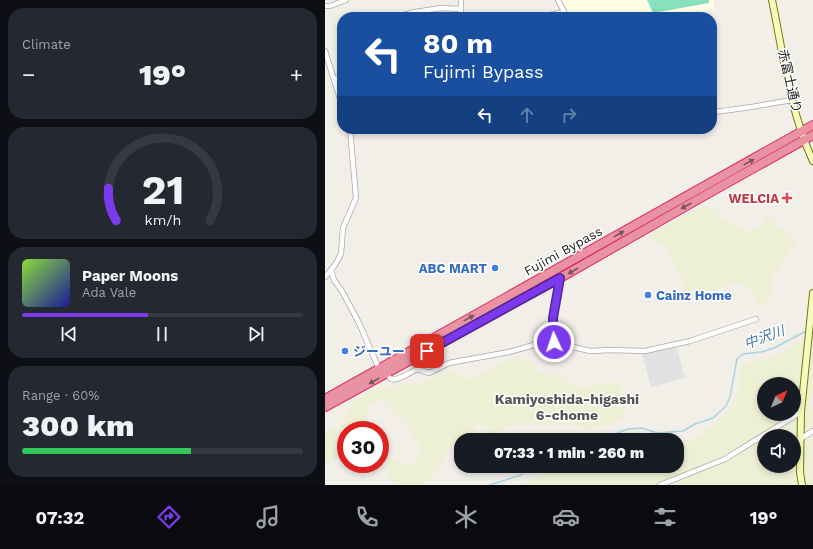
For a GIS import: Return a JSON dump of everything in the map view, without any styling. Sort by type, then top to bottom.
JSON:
[{"type":"highway","name":"Fujimi Bypass","points":[[325,399],[813,126]]},
{"type":"highway","name":"Fujimi Bypass","points":[[325,407],[560,278],[813,135]]},
{"type":"street","points":[[325,6],[330,6],[346,0]]},
{"type":"street","points":[[415,12],[441,8],[461,9],[461,0]]},
{"type":"street","points":[[558,0],[564,12]]},
{"type":"street","name":"赤富士通り","points":[[772,0],[793,100],[804,140],[813,161]]},
{"type":"street","points":[[325,51],[337,89]]},
{"type":"street","points":[[717,112],[793,100]]},
{"type":"street","points":[[325,277],[341,254],[343,228],[356,198],[350,134]]},
{"type":"street","points":[[331,270],[334,280],[342,291],[359,323],[379,369]]},
{"type":"street","points":[[554,342],[553,318],[560,278]]},
{"type":"street","points":[[801,412],[813,293]]},
{"type":"street","points":[[387,373],[393,380],[417,370],[429,373],[449,362],[509,352],[549,341],[590,352],[611,350],[645,351],[690,341],[756,319]]},
{"type":"street","points":[[660,485],[725,459],[786,421]]},
{"type":"street","points":[[801,438],[813,431]]},
{"type":"street","points":[[800,473],[802,485]]},
{"type":"shaded area","points":[[561,0],[713,0],[714,9],[692,12],[567,12]]},
{"type":"shaded area","points":[[704,204],[715,210],[721,217],[746,231],[757,228],[762,223],[765,216],[789,232],[795,240],[795,245],[781,263],[770,283],[770,298],[763,304],[758,305],[751,289],[734,283],[693,300],[683,285],[675,264],[666,249],[649,236]]},
{"type":"shaded area","points":[[813,337],[813,485],[522,485],[545,473],[684,473],[684,444],[698,437],[725,414],[738,395],[738,377],[744,363],[757,361],[781,353],[797,340]]},
{"type":"shaded area","points":[[676,345],[685,378],[651,387],[642,354]]},
{"type":"shaded area","points":[[520,357],[543,373],[564,376],[570,385],[579,387],[592,386],[604,382],[620,383],[628,402],[624,417],[613,424],[585,430],[571,424],[519,424],[491,433],[477,422],[472,433],[454,433],[454,444],[443,458],[441,466],[427,482],[420,485],[398,485],[389,478],[389,462],[394,459],[407,465],[414,463],[422,451],[407,424],[380,398],[368,406],[365,421],[342,421],[347,410],[359,398],[378,387],[391,388],[400,384],[421,383],[454,371],[465,379],[483,373],[508,360]]},
{"type":"shaded area","points":[[337,428],[337,457],[325,466],[325,434],[329,430]]},
{"type":"shaded area","points":[[631,431],[644,433],[624,433]]},
{"type":"green space","points":[[647,0],[709,0],[709,3],[653,12]]},
{"type":"waterway","name":"中沢川","points":[[657,433],[683,431],[695,424],[713,418],[726,406],[730,397],[737,359],[743,354],[761,352],[774,348],[808,330]]},
{"type":"waterway","name":"中沢川","points":[[617,433],[628,429],[642,428],[657,433]]},
{"type":"waterway","name":"中沢川","points":[[490,485],[523,473]]},
{"type":"place","name":"WELCIA","points":[[787,198]]},
{"type":"place","name":"ABC MART","points":[[495,268]]},
{"type":"place","name":"Cainz Home","points":[[648,295]]},
{"type":"place","name":"ジーユー","points":[[345,351]]},
{"type":"district","name":"Kamiyoshida-higashi 6-chome","points":[[567,408]]},
{"type":"route","points":[[427,351],[560,278],[553,318],[554,342]]}]
